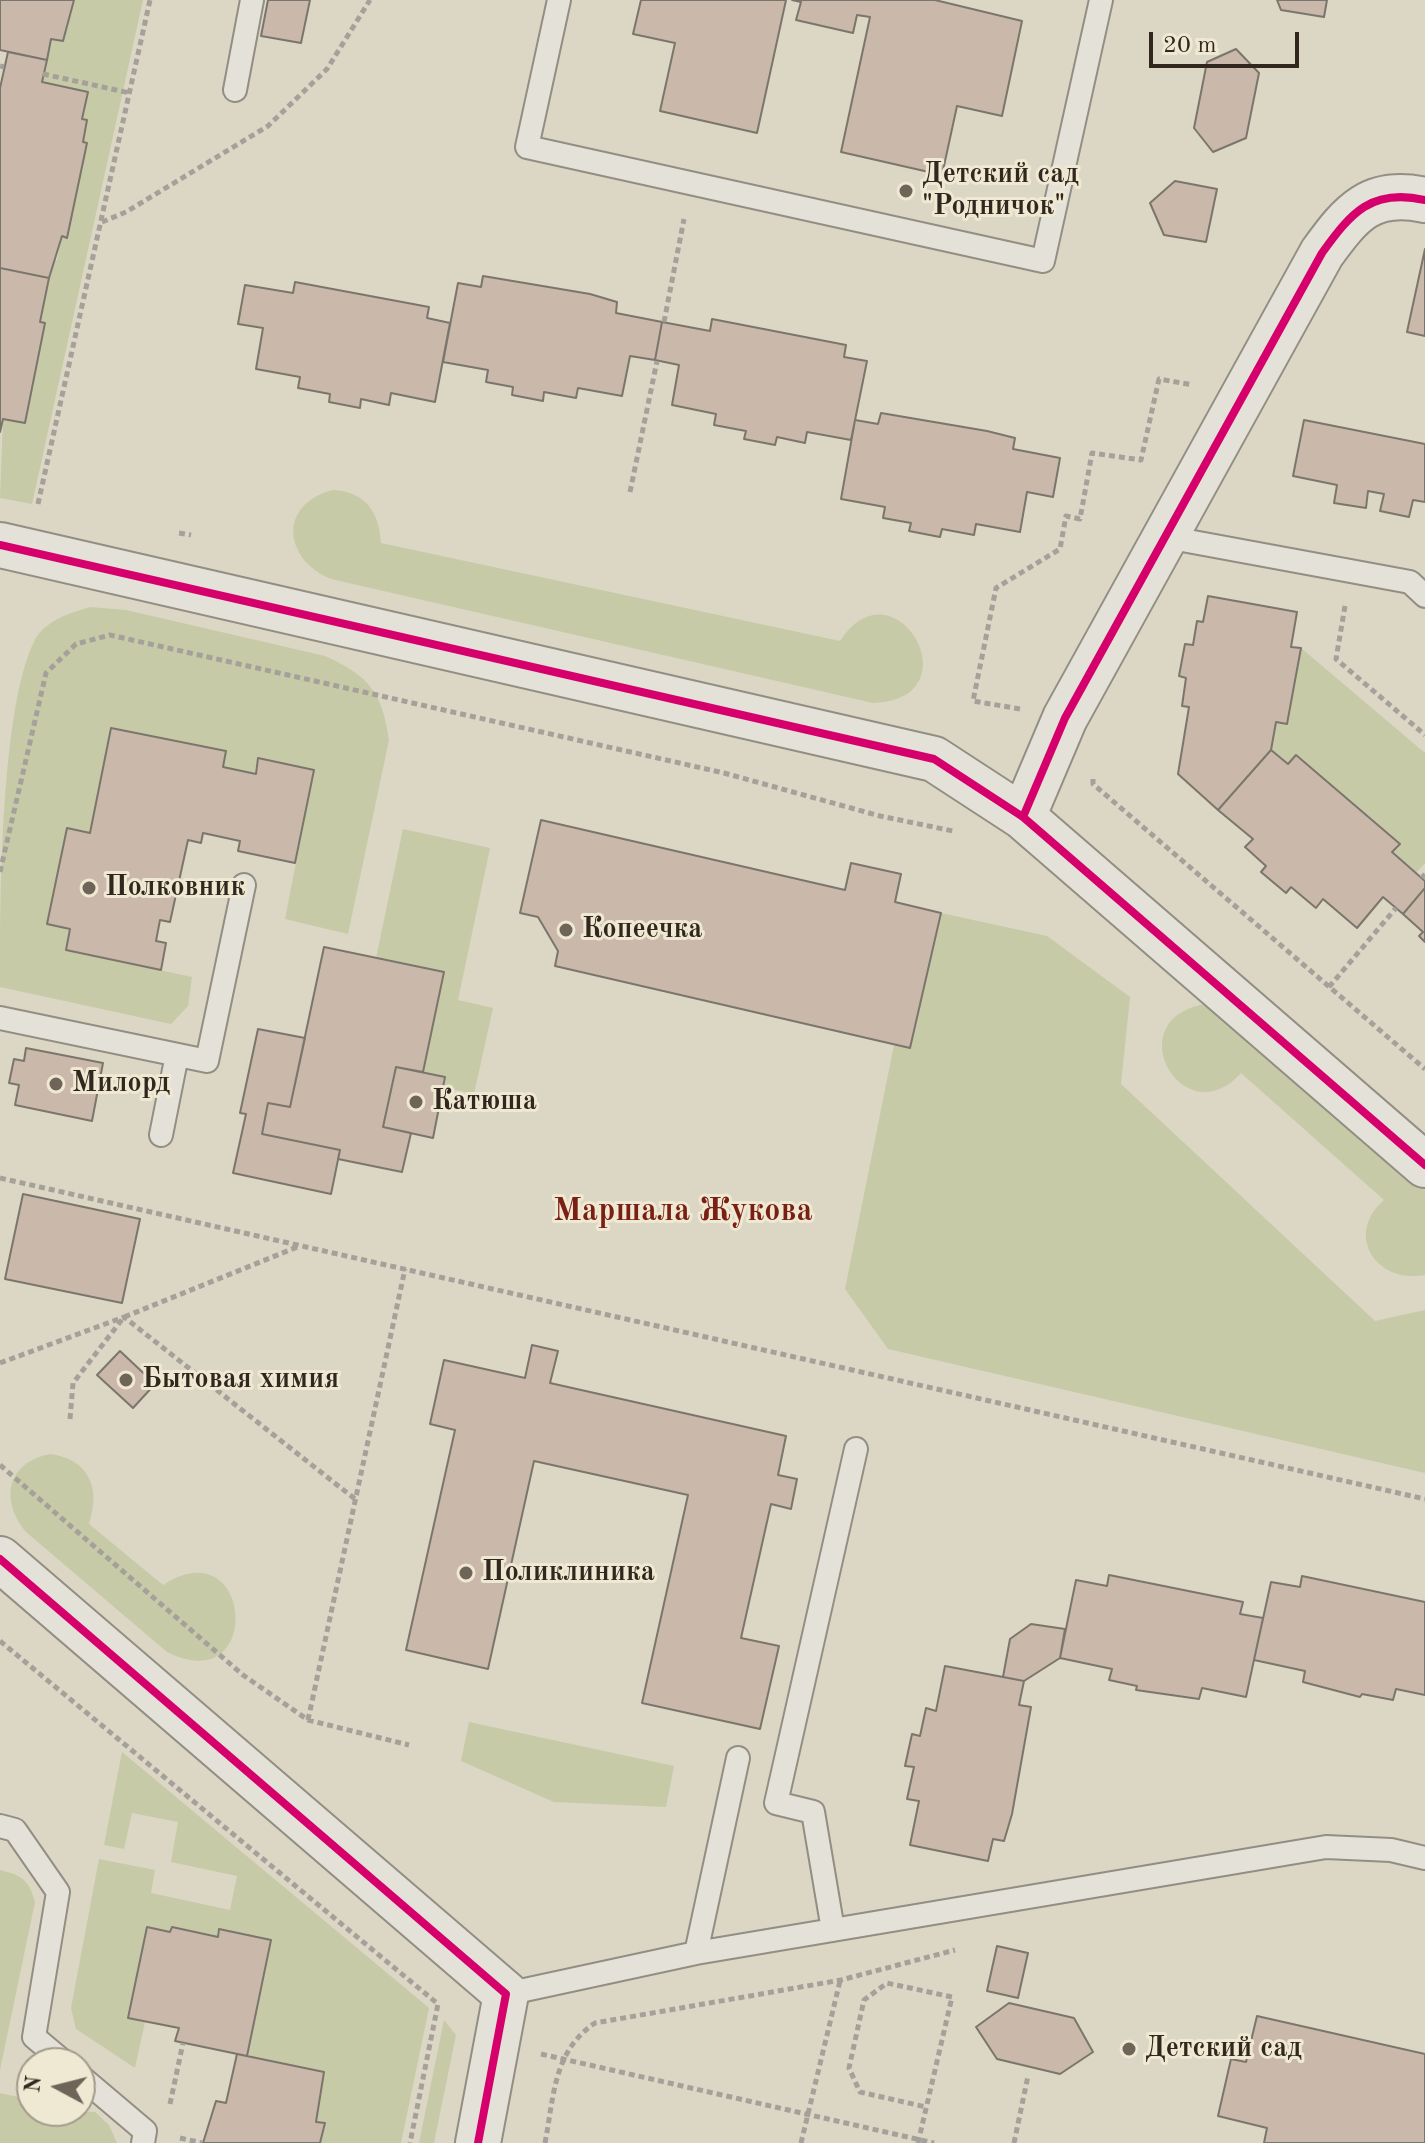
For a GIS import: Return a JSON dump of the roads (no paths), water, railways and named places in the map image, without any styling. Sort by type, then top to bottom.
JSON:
[{"type":"street","points":[[1023,817],[1065,718],[1322,253],[1345,221],[1365,204],[1386,198],[1425,200]]},
{"type":"street","points":[[2,555],[934,759],[1023,817],[1425,1165]]},
{"type":"street","points":[[0,1559],[506,1994],[478,2143]]},
{"type":"lane","points":[[235,90],[252,0]]},
{"type":"lane","points":[[559,0],[527,147],[1043,261],[1101,0]]},
{"type":"lane","points":[[1166,537],[1410,582],[1425,596]]},
{"type":"lane","points":[[0,1018],[207,1061],[244,885]]},
{"type":"lane","points":[[161,1135],[177,1055]]},
{"type":"lane","points":[[833,1930],[813,1812],[776,1803],[856,1449]]},
{"type":"lane","points":[[696,1953],[738,1758]]},
{"type":"lane","points":[[0,1826],[15,1830],[58,1892],[34,2037],[46,2047]]},
{"type":"lane","points":[[506,1994],[696,1953],[1326,1847],[1391,1850],[1425,1858]]},
{"type":"lane","points":[[96,2091],[144,2137]]},
{"type":"place","name":"Детский сад \"Родничок\"","points":[[906,191]]},
{"type":"place","name":"Полковник","points":[[89,888]]},
{"type":"place","name":"Копеечка","points":[[566,930]]},
{"type":"place","name":"Милорд","points":[[56,1084]]},
{"type":"place","name":"Катюша","points":[[416,1102]]},
{"type":"place","name":"Бытовая химия","points":[[126,1380]]},
{"type":"place","name":"Поликлиника","points":[[466,1573]]},
{"type":"place","name":"Детский сад","points":[[1129,2049]]},
{"type":"district","name":"Маршала Жукова","points":[[683,1212]]}]
